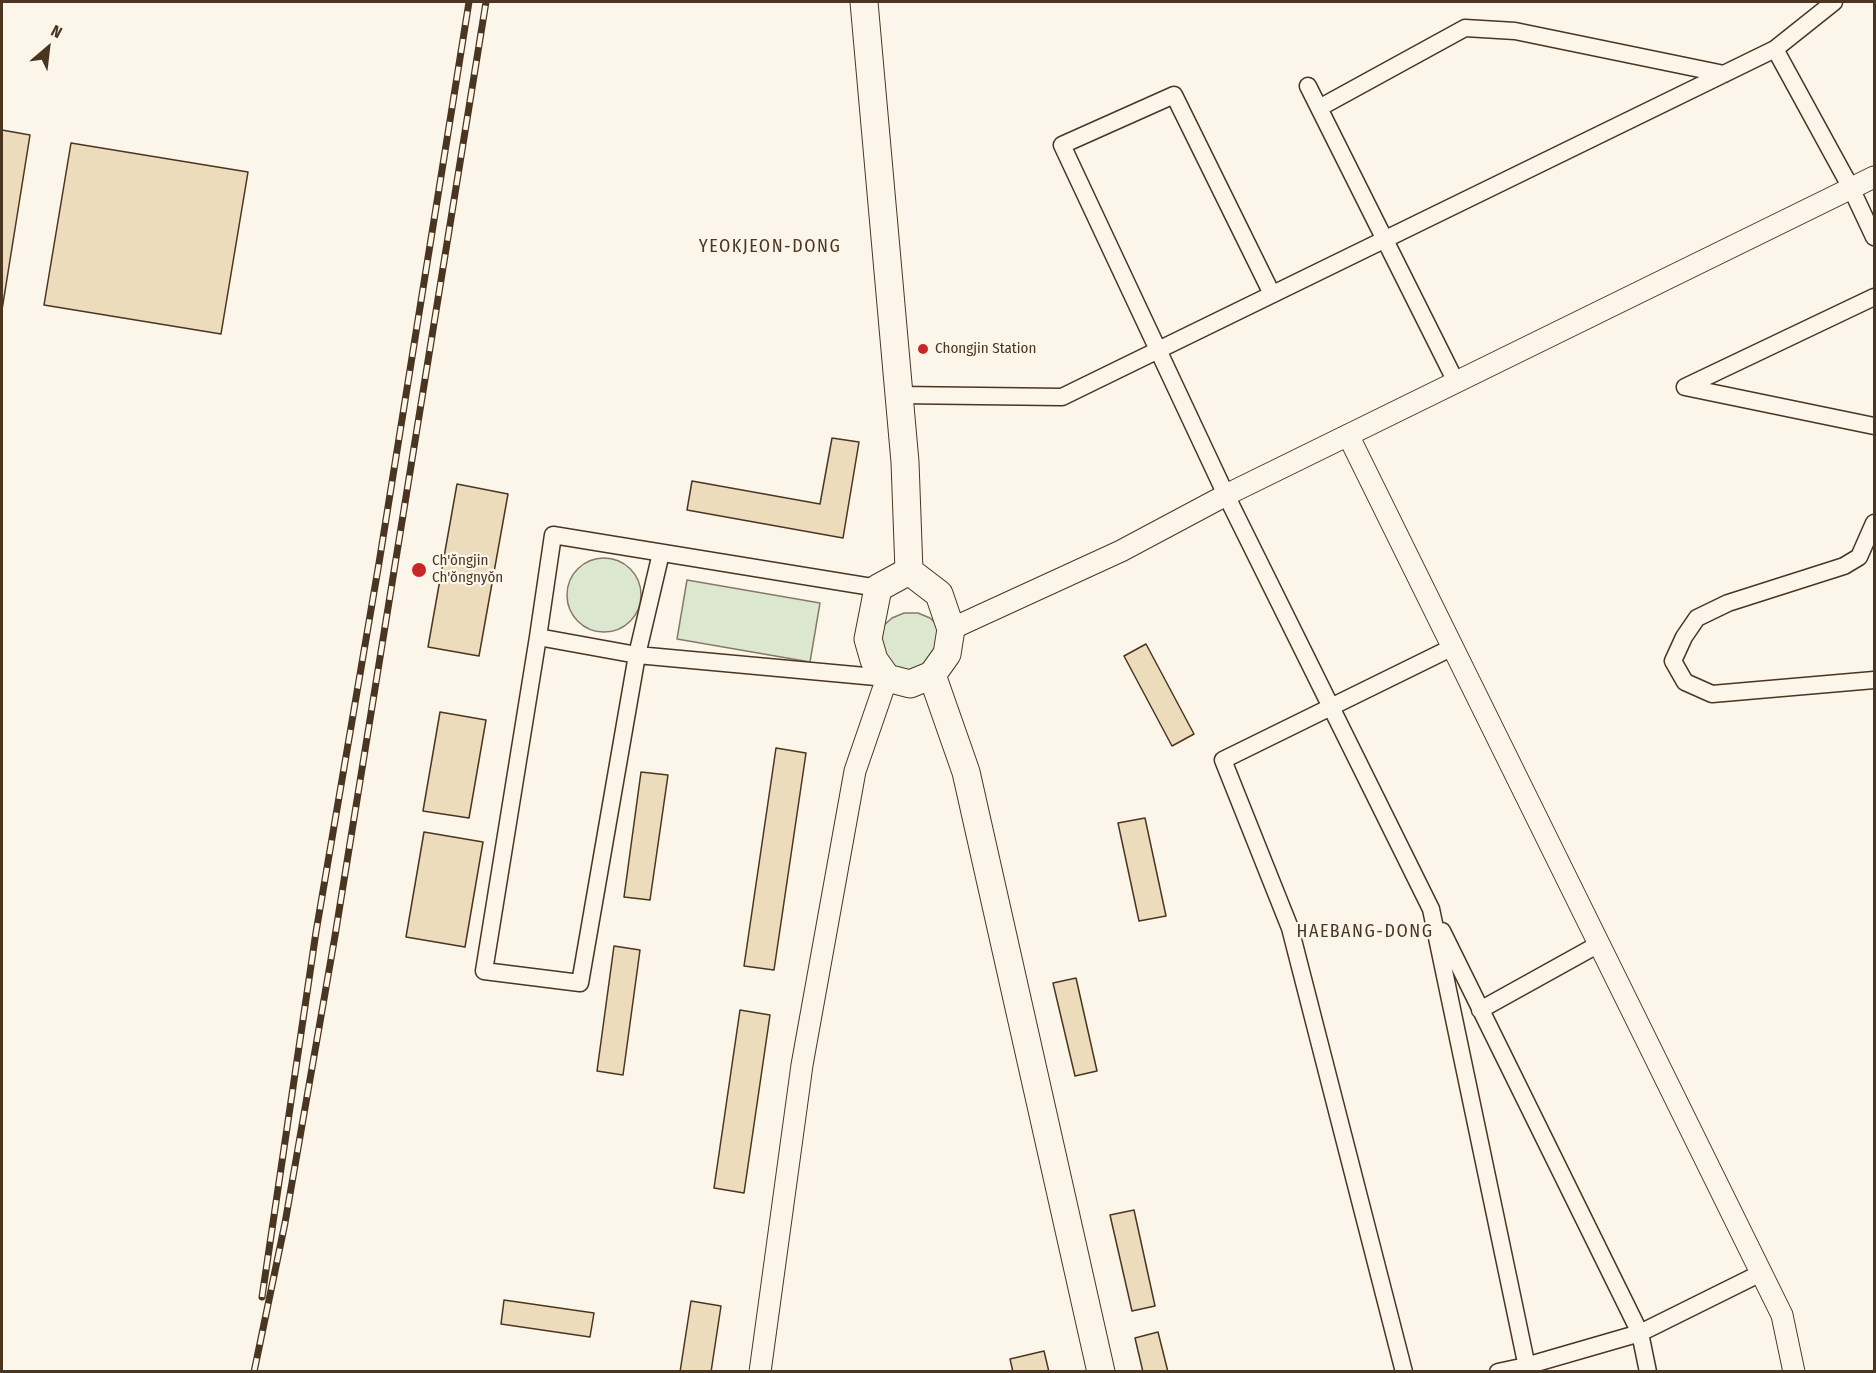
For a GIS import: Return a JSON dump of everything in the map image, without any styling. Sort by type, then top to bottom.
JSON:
[{"type":"highway","points":[[864,2],[904,462],[909,571],[939,594],[951,629],[947,654],[932,675],[910,684],[887,678],[874,660],[868,639],[878,588],[909,571]]},
{"type":"highway","points":[[932,675],[966,772],[1101,1371]]},
{"type":"street","points":[[898,395],[1062,397],[1775,49],[1834,2]]},
{"type":"street","points":[[1320,108],[1466,28],[1515,31],[1724,74]]},
{"type":"street","points":[[1775,49],[1851,188],[1875,237]]},
{"type":"street","points":[[1308,86],[1456,382]]},
{"type":"street","points":[[1272,294],[1174,95],[1062,145],[1226,495],[1640,1333],[1648,1371]]},
{"type":"street","points":[[951,629],[1121,551],[1226,495],[1875,177]]},
{"type":"street","points":[[1875,297],[1685,387],[1875,426]]},
{"type":"street","points":[[1348,435],[1782,1315],[1794,1371]]},
{"type":"street","points":[[1875,523],[1859,557],[1844,566],[1728,603],[1697,618],[1684,637],[1673,661],[1685,682],[1712,694],[1875,680]]},
{"type":"street","points":[[661,553],[638,655],[580,984],[484,971],[553,535],[878,588]]},
{"type":"street","points":[[538,637],[638,655],[887,678],[855,771],[802,1065],[760,1371]]},
{"type":"street","points":[[1404,1371],[1290,928],[1223,760],[1453,647]]},
{"type":"street","points":[[1431,909],[1527,1369]]},
{"type":"street","points":[[1480,1010],[1599,944]]},
{"type":"street","points":[[1498,1371],[1527,1369],[1640,1333],[1761,1273]]},
{"type":"green space","points":[[604,558],[618,561],[630,569],[638,581],[641,595],[638,609],[630,621],[618,629],[604,632],[590,629],[578,621],[570,609],[567,595],[570,581],[578,569],[590,561]]},
{"type":"green space","points":[[687,580],[820,603],[810,662],[677,639]]},
{"type":"green space","points":[[904,613],[918,613],[930,618],[941,628],[947,641],[903,686],[876,638],[882,627],[892,618]]},
{"type":"building","points":[[2,130],[30,135],[2,310]]},
{"type":"building","points":[[71,143],[248,172],[221,334],[44,305]]},
{"type":"building","points":[[832,438],[859,442],[843,538],[687,510],[692,481],[820,504]]},
{"type":"building","points":[[457,484],[508,494],[479,656],[428,647]]},
{"type":"building","points":[[1146,644],[1194,734],[1172,746],[1124,656]]},
{"type":"building","points":[[440,712],[486,720],[469,818],[423,811]]},
{"type":"building","points":[[776,748],[806,753],[774,970],[744,966]]},
{"type":"building","points":[[641,772],[668,775],[650,900],[624,897]]},
{"type":"building","points":[[1145,818],[1166,916],[1139,921],[1118,823]]},
{"type":"building","points":[[424,832],[483,842],[465,947],[406,937]]},
{"type":"building","points":[[614,946],[640,950],[623,1075],[597,1071]]},
{"type":"building","points":[[1076,978],[1097,1071],[1075,1076],[1053,983]]},
{"type":"building","points":[[740,1010],[770,1015],[744,1193],[714,1188]]},
{"type":"building","points":[[1134,1210],[1155,1306],[1132,1311],[1110,1215]]},
{"type":"building","points":[[504,1300],[594,1313],[590,1337],[501,1324]]},
{"type":"building","points":[[691,1301],[721,1306],[711,1372],[680,1372]]},
{"type":"building","points":[[1158,1332],[1168,1372],[1143,1372],[1135,1338]]},
{"type":"building","points":[[1044,1351],[1049,1372],[1013,1372],[1010,1359]]},
{"type":"railway","points":[[262,1297],[316,932],[379,563],[469,2]]},
{"type":"railway","points":[[254,1372],[285,1223],[335,936],[486,2]]},
{"type":"place","name":"Chongjin Station","points":[[923,349]]},
{"type":"place","name":"Ch'ŏngjin Ch'ŏngnyŏn","points":[[419,570]]},
{"type":"district","name":"YEOKJEON-DONG","points":[[770,247]]},
{"type":"district","name":"HAEBANG-DONG","points":[[1365,932]]}]
